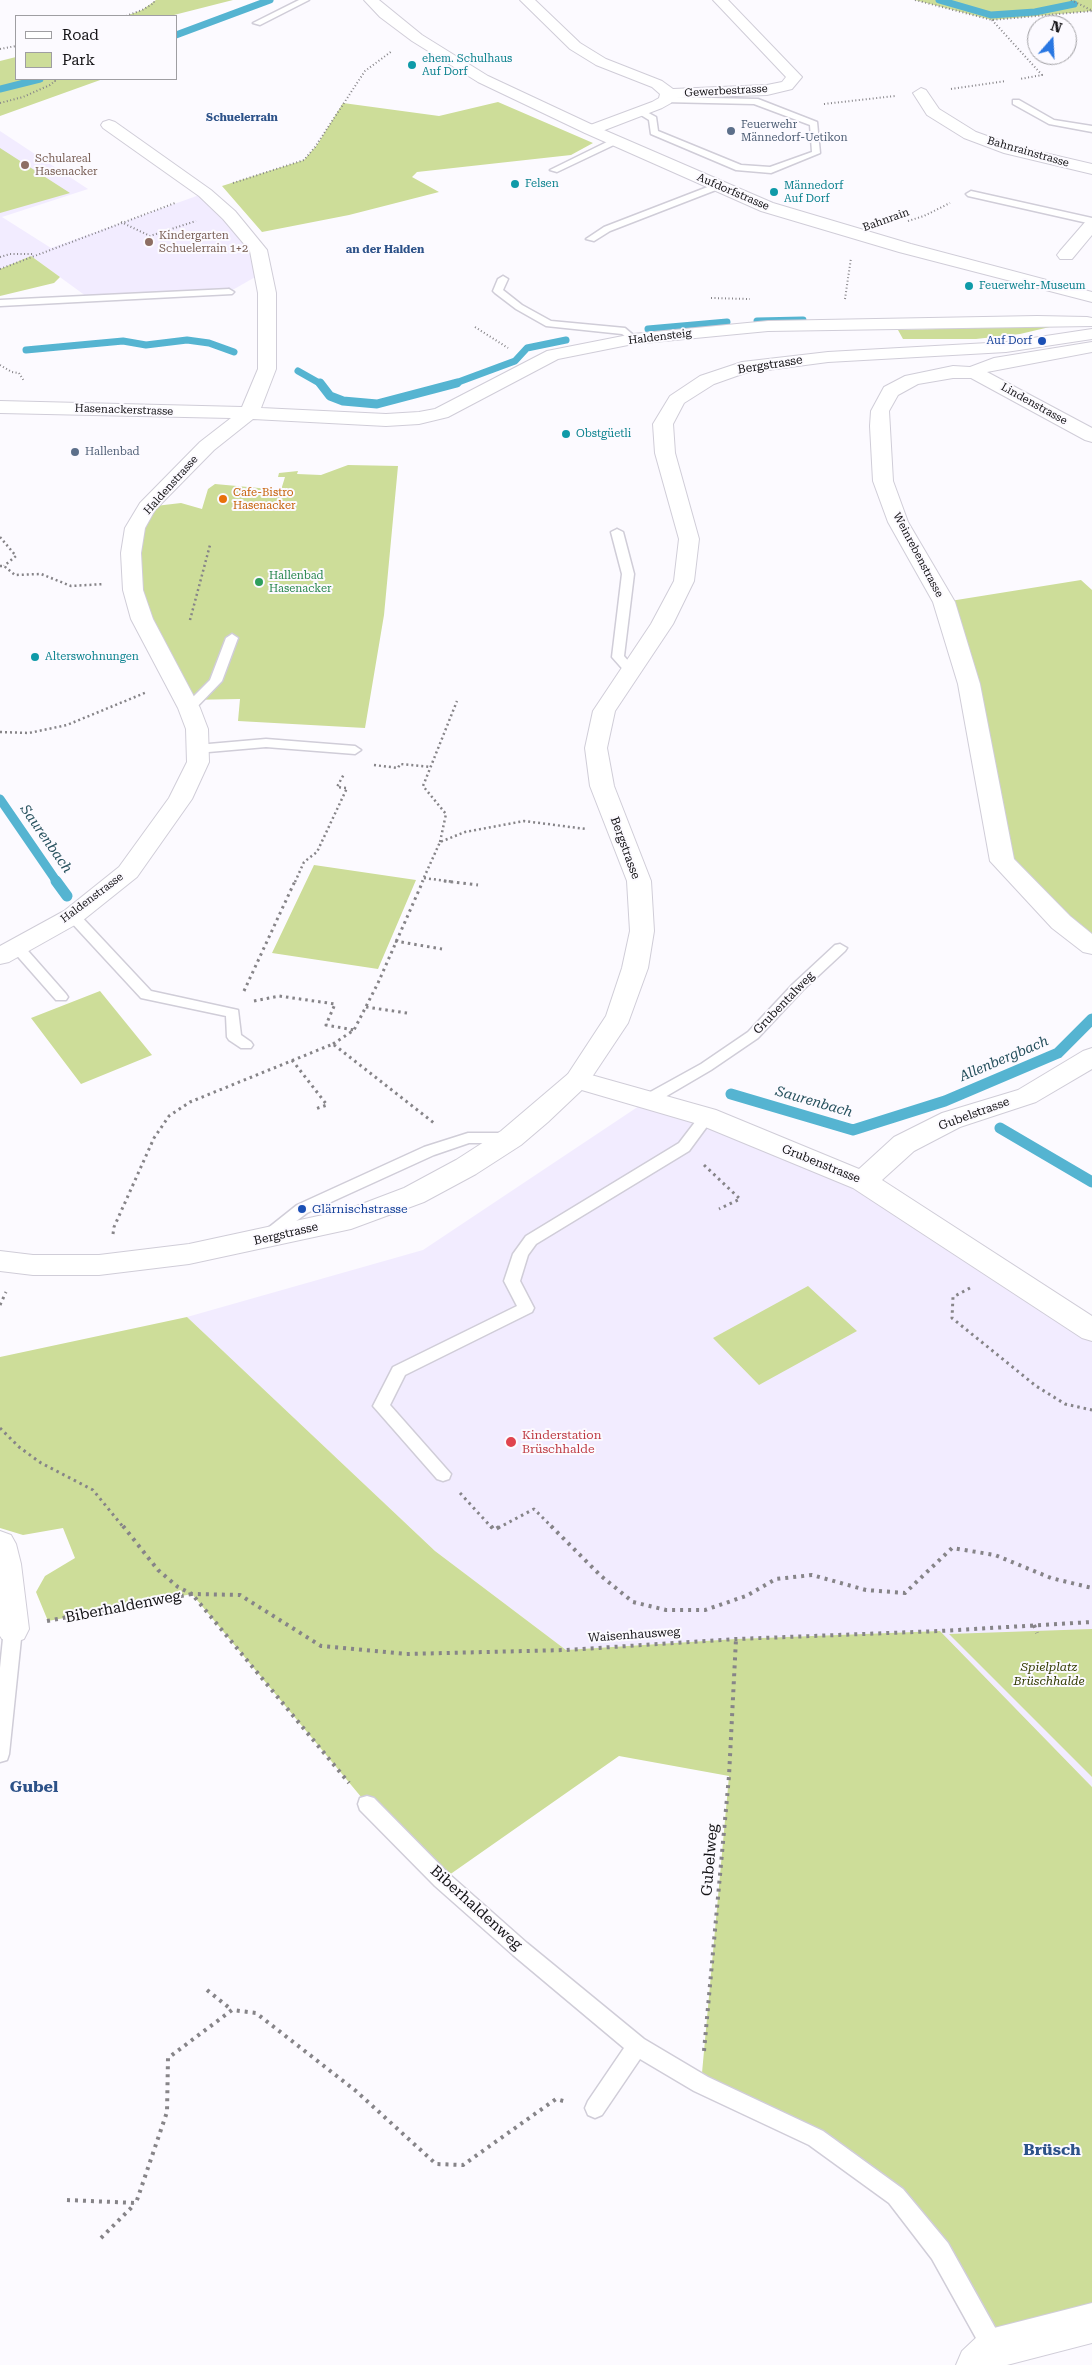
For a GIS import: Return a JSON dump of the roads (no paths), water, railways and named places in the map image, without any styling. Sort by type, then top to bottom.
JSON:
[{"type":"street","name":"Aufdorfstrasse","points":[[371,0],[385,14],[416,38],[483,79],[615,141],[767,207],[963,264],[1092,297]]},
{"type":"street","name":"Gewerbestrasse","points":[[526,0],[575,46],[601,62],[657,84],[665,89],[667,97]]},
{"type":"street","name":"Gewerbestrasse","points":[[591,130],[640,112],[667,97],[695,91],[767,90],[787,86],[794,77],[720,0]]},
{"type":"street","name":"Bahnrainstrasse","points":[[921,93],[933,112],[970,135],[1019,152],[1092,169]]},
{"type":"street","name":"Haldenstrasse","points":[[9,952],[73,916],[128,872],[180,799],[198,762],[197,729],[189,708],[142,619],[133,582],[131,553],[136,528],[147,507],[207,446],[249,413],[267,369],[267,293],[258,250],[229,215],[205,193],[110,125]]},
{"type":"street","points":[[1066,254],[1092,225]]},
{"type":"street","name":"Haldensteig","points":[[249,413],[386,420],[419,418],[441,413],[553,355],[633,339],[744,327],[1037,321],[1090,325]]},
{"type":"street","name":"Bergstrasse","points":[[0,1261],[33,1265],[99,1265],[189,1254],[262,1240],[351,1219],[414,1195],[466,1167],[511,1138],[577,1080],[619,1017],[635,968],[642,932],[639,881],[602,786],[596,748],[604,711],[662,624],[684,581],[689,539],[665,454],[663,424],[678,400],[707,380],[742,368],[828,357],[1006,346],[1057,338],[1090,325]]},
{"type":"street","name":"Weinrebenstrasse","points":[[1092,348],[994,364],[978,369],[975,373],[953,372],[912,380],[892,391],[880,411],[883,481],[898,522],[944,602],[969,684],[1002,861],[1061,922],[1092,946]]},
{"type":"street","name":"Lindenstrasse","points":[[975,373],[1092,436]]},
{"type":"street","name":"Hasenackerstrasse","points":[[0,407],[249,413]]},
{"type":"street","name":"Gubelstrasse","points":[[864,1181],[904,1144],[952,1120],[1027,1096],[1092,1057]]},
{"type":"street","name":"Grubenstrasse","points":[[577,1080],[707,1118],[864,1181],[1092,1330]]},
{"type":"street","points":[[0,1544],[5,1564],[13,1629]]},
{"type":"street","points":[[985,2357],[1092,2323]]},
{"type":"lane","points":[[257,23],[305,0]]},
{"type":"lane","points":[[640,112],[653,119],[654,132],[686,148],[739,168],[771,170],[816,153],[814,124],[755,101],[667,97]]},
{"type":"lane","points":[[1016,102],[1052,122],[1092,129]]},
{"type":"lane","points":[[554,170],[615,141]]},
{"type":"lane","points":[[591,239],[607,229],[718,186]]},
{"type":"lane","points":[[971,194],[1092,221]]},
{"type":"lane","points":[[503,279],[498,291],[519,307],[549,324],[625,331],[633,339]]},
{"type":"lane","points":[[0,303],[229,292]]},
{"type":"lane","points":[[617,532],[628,574],[618,656],[631,670]]},
{"type":"lane","points":[[189,708],[216,681],[232,638]]},
{"type":"lane","points":[[197,749],[266,743],[355,750]]},
{"type":"lane","points":[[73,916],[146,995],[234,1012],[234,1037],[246,1045]]},
{"type":"lane","name":"Grubentalweg","points":[[648,1100],[706,1067],[753,1035],[798,987],[840,948]]},
{"type":"lane","points":[[9,952],[61,997]]},
{"type":"lane","points":[[443,1474],[381,1406],[399,1371],[526,1308],[512,1281],[521,1254],[531,1240],[684,1147],[707,1118]]},
{"type":"lane","points":[[0,1754],[13,1629]]},
{"type":"lane","name":"Biberhaldenweg","points":[[367,1804],[442,1880],[520,1949],[637,2046],[700,2084],[816,2138],[896,2196],[940,2252],[985,2357]]},
{"type":"lane","points":[[595,2108],[637,2046]]},
{"type":"waterway","points":[[178,34],[270,0]]},
{"type":"waterway","points":[[939,0],[991,15],[1035,12],[1074,4]]},
{"type":"waterway","points":[[0,89],[36,80]]},
{"type":"waterway","points":[[757,321],[803,320]]},
{"type":"waterway","points":[[648,329],[727,322]]},
{"type":"waterway","points":[[26,350],[123,341],[146,345],[187,340],[209,343],[234,352]]},
{"type":"waterway","points":[[453,384],[515,361],[527,348],[566,340]]},
{"type":"waterway","points":[[298,371],[321,384]]},
{"type":"waterway","points":[[321,384],[330,396],[343,401],[377,404],[457,383]]},
{"type":"waterway","name":"Saurenbach","points":[[0,799],[57,882]]},
{"type":"waterway","name":"Saurenbach","points":[[56,881],[67,896]]},
{"type":"waterway","name":"Saurenbach","points":[[731,1094],[853,1130],[945,1101],[1058,1053],[1092,1019]]},
{"type":"waterway","name":"Saurenbach","points":[[1000,1128],[1092,1182]]},
{"type":"place","name":"ehem. Schulhaus Auf Dorf","points":[[412,65]]},
{"type":"place","name":"Feuerwehr Männedorf-Uetikon","points":[[731,131]]},
{"type":"place","name":"Schulareal Hasenacker","points":[[25,165]]},
{"type":"place","name":"Felsen","points":[[515,184]]},
{"type":"place","name":"Männedorf Auf Dorf","points":[[774,192]]},
{"type":"place","name":"Kindergarten Schuelerrain 1+2","points":[[149,242]]},
{"type":"place","name":"Feuerwehr-Museum","points":[[969,286]]},
{"type":"place","name":"Auf Dorf","points":[[1042,341]]},
{"type":"place","name":"Obstgüetli","points":[[566,434]]},
{"type":"place","name":"Hallenbad","points":[[75,452]]},
{"type":"place","name":"Cafe-Bistro Hasenacker","points":[[223,499]]},
{"type":"place","name":"Hallenbad Hasenacker","points":[[259,582]]},
{"type":"place","name":"Alterswohnungen","points":[[35,657]]},
{"type":"place","name":"Glärnischstrasse","points":[[302,1209]]},
{"type":"place","name":"Kinderstation Brüschhalde","points":[[511,1442]]},
{"type":"district","name":"Schuelerrain","points":[[242,118]]},
{"type":"district","name":"an der Halden","points":[[385,250]]},
{"type":"district","name":"Gubel","points":[[34,1787]]},
{"type":"district","name":"Brüsch","points":[[1052,2150]]},
{"type":"water label","name":"Allenbergbach","points":[[1004,1059]]},
{"type":"park label","name":"Spielplatz Brüschhalde","points":[[1049,1674]]}]
